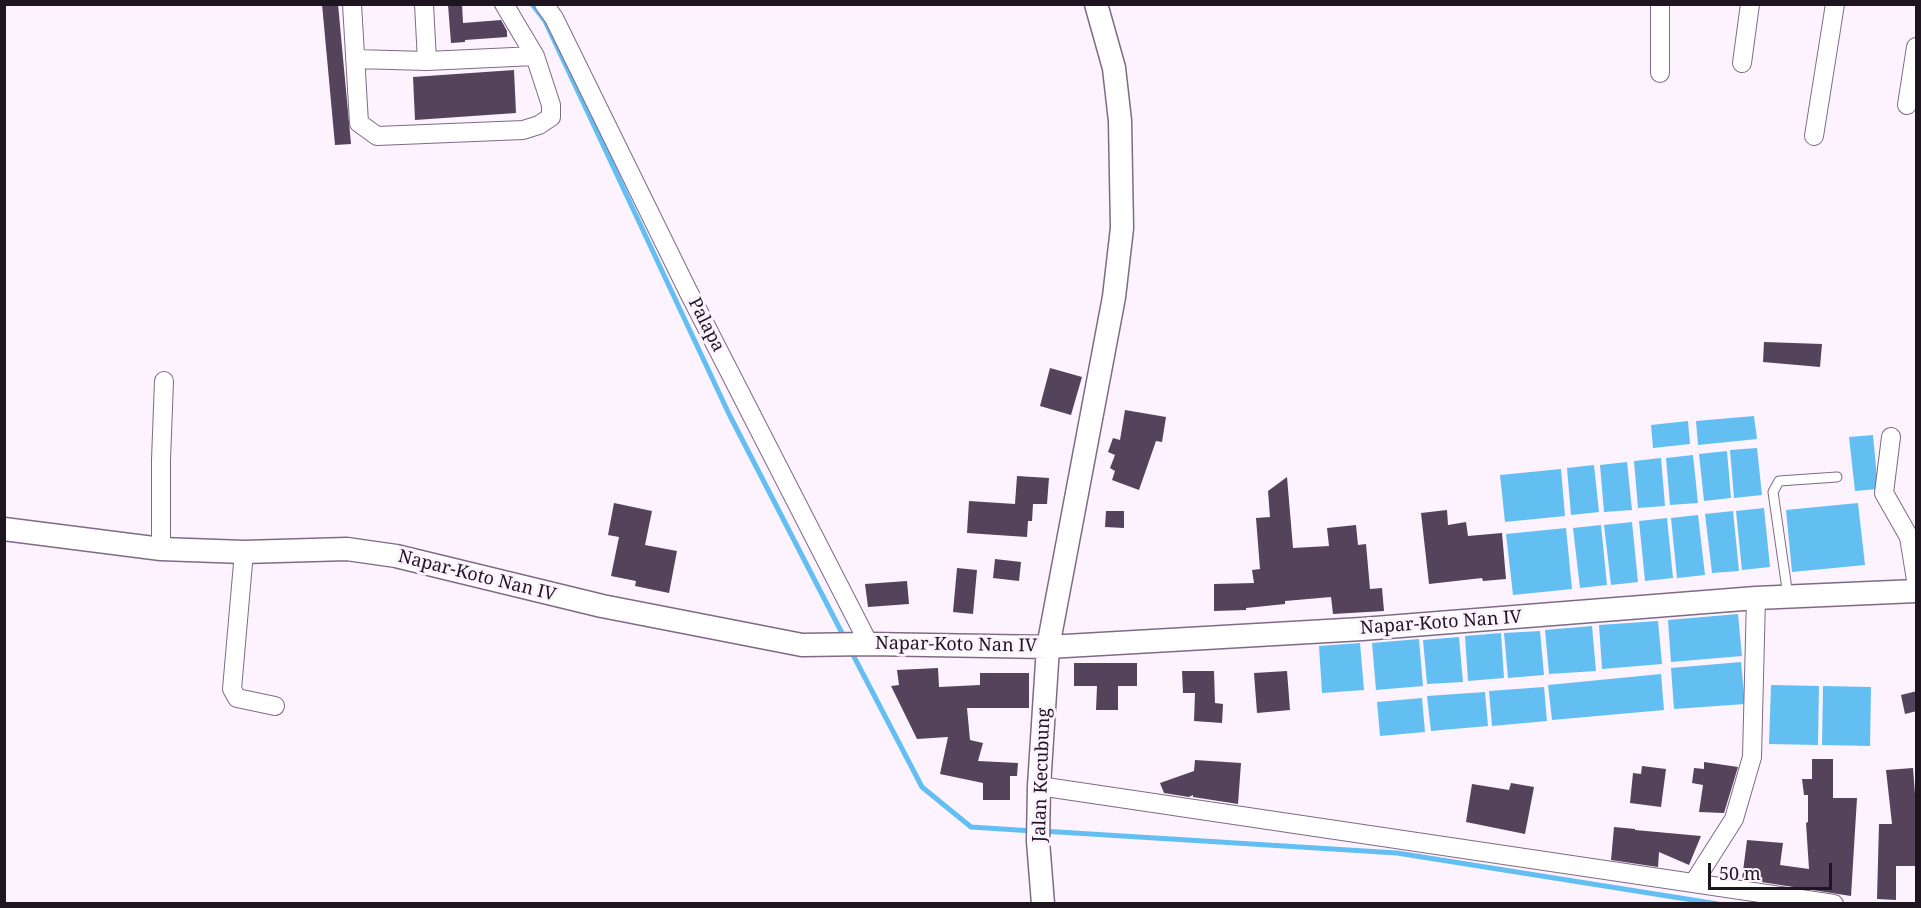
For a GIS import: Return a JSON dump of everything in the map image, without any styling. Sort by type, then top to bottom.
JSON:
[{"type":"street","points":[[352,4],[359,123],[377,136],[523,130],[540,125],[551,117],[551,105],[535,56],[504,4]]},
{"type":"street","points":[[424,4],[427,61]]},
{"type":"street","name":"Palapa","points":[[544,4],[554,18],[688,291],[866,644]]},
{"type":"street","name":"Jalan Kecubung","points":[[1043,903],[1038,841],[1039,786],[1048,647],[1114,297],[1122,228],[1120,121],[1114,68],[1096,4]]},
{"type":"street","points":[[1660,4],[1660,73]]},
{"type":"street","points":[[1742,63],[1750,4]]},
{"type":"street","points":[[1814,136],[1835,4]]},
{"type":"street","points":[[1907,105],[1917,47]]},
{"type":"street","points":[[355,59],[427,61],[535,56]]},
{"type":"street","points":[[161,549],[164,381]]},
{"type":"street","points":[[1892,437],[1884,493],[1909,537],[1917,580]]},
{"type":"street","name":"Napar-Koto Nan IV","points":[[4,529],[161,549],[244,552],[347,549],[396,556],[602,606],[802,645],[1048,647],[1362,629],[1756,598],[1917,591]]},
{"type":"street","points":[[244,552],[233,694],[237,698],[275,706]]},
{"type":"street","points":[[1694,882],[1734,819],[1752,758],[1756,598]]},
{"type":"street","points":[[1039,786],[1834,903]]},
{"type":"lane","points":[[1788,596],[1773,492],[1779,481],[1837,477]]},
{"type":"water","points":[[1754,416],[1757,439],[1698,445],[1696,421]]},
{"type":"water","points":[[1688,421],[1690,444],[1653,448],[1651,425]]},
{"type":"water","points":[[1873,435],[1878,489],[1855,491],[1849,437]]},
{"type":"water","points":[[1757,448],[1762,495],[1734,498],[1730,450]]},
{"type":"water","points":[[1727,451],[1731,498],[1704,501],[1699,454]]},
{"type":"water","points":[[1693,455],[1698,503],[1670,505],[1666,458]]},
{"type":"water","points":[[1661,458],[1665,506],[1638,508],[1634,461]]},
{"type":"water","points":[[1627,462],[1632,510],[1604,512],[1600,465]]},
{"type":"water","points":[[1594,465],[1599,512],[1571,515],[1567,468]]},
{"type":"water","points":[[1561,469],[1565,516],[1505,522],[1500,475]]},
{"type":"water","points":[[1858,503],[1865,565],[1792,572],[1786,510]]},
{"type":"water","points":[[1764,508],[1770,567],[1742,570],[1736,511]]},
{"type":"water","points":[[1733,511],[1739,571],[1712,573],[1705,514]]},
{"type":"water","points":[[1698,515],[1705,575],[1677,578],[1671,518]]},
{"type":"water","points":[[1667,518],[1673,578],[1645,581],[1639,521]]},
{"type":"water","points":[[1632,522],[1638,582],[1611,585],[1604,525]]},
{"type":"water","points":[[1601,525],[1607,585],[1580,588],[1573,528]]},
{"type":"water","points":[[1566,528],[1572,589],[1513,595],[1506,534]]},
{"type":"water","points":[[1738,614],[1742,656],[1671,662],[1668,620]]},
{"type":"water","points":[[1658,621],[1662,664],[1602,669],[1599,625]]},
{"type":"water","points":[[1592,626],[1596,671],[1549,674],[1545,630]]},
{"type":"water","points":[[1540,631],[1544,675],[1508,678],[1504,633]]},
{"type":"water","points":[[1501,633],[1504,678],[1468,681],[1465,636]]},
{"type":"water","points":[[1459,637],[1463,682],[1427,684],[1423,640]]},
{"type":"water","points":[[1419,639],[1423,686],[1376,690],[1372,643]]},
{"type":"water","points":[[1360,643],[1364,690],[1322,693],[1319,646]]},
{"type":"water","points":[[1741,662],[1745,704],[1674,709],[1671,668]]},
{"type":"water","points":[[1661,674],[1664,710],[1552,720],[1548,685]]},
{"type":"water","points":[[1771,685],[1819,686],[1818,745],[1769,744]]},
{"type":"water","points":[[1823,686],[1871,687],[1870,746],[1822,745]]},
{"type":"water","points":[[1544,687],[1547,721],[1492,726],[1489,691]]},
{"type":"water","points":[[1485,692],[1488,726],[1431,731],[1427,696]]},
{"type":"water","points":[[1422,698],[1425,732],[1380,736],[1377,702]]},
{"type":"building","points":[[322,4],[338,4],[351,144],[335,145]]},
{"type":"building","points":[[462,4],[463,23],[501,20],[507,31],[507,37],[451,43],[448,5]]},
{"type":"building","points":[[514,70],[516,113],[415,120],[413,77]]},
{"type":"building","points":[[1764,342],[1822,344],[1820,367],[1763,362]]},
{"type":"building","points":[[1050,368],[1082,377],[1071,415],[1040,406]]},
{"type":"building","points":[[1125,410],[1166,417],[1162,442],[1156,441],[1139,490],[1112,480],[1115,471],[1110,468],[1115,455],[1108,452],[1113,438],[1120,440]]},
{"type":"building","points":[[1017,476],[1049,478],[1047,504],[1033,504],[1032,521],[1028,521],[1027,537],[967,533],[969,501],[1015,504]]},
{"type":"building","points":[[1287,477],[1293,548],[1329,546],[1327,528],[1356,525],[1358,545],[1366,544],[1370,589],[1382,588],[1384,611],[1333,614],[1331,597],[1285,601],[1285,604],[1246,608],[1246,610],[1214,611],[1214,584],[1254,583],[1252,570],[1260,569],[1256,518],[1270,517],[1268,491]]},
{"type":"building","points":[[614,503],[652,511],[645,545],[677,551],[669,593],[635,586],[636,581],[611,576],[619,537],[608,535]]},
{"type":"building","points":[[1447,510],[1448,525],[1466,522],[1468,536],[1502,533],[1506,579],[1483,581],[1482,578],[1429,584],[1421,513]]},
{"type":"building","points":[[1106,511],[1124,511],[1124,528],[1105,527]]},
{"type":"building","points":[[995,559],[1021,562],[1019,581],[993,578]]},
{"type":"building","points":[[957,568],[977,570],[973,614],[953,612]]},
{"type":"building","points":[[907,581],[909,604],[868,607],[865,584]]},
{"type":"building","points":[[1074,663],[1137,663],[1137,686],[1118,686],[1118,710],[1096,710],[1097,686],[1074,686]]},
{"type":"building","points":[[938,668],[939,687],[980,685],[980,673],[1029,673],[1029,708],[967,708],[970,740],[983,743],[978,761],[1018,763],[1017,776],[1010,776],[1010,800],[983,800],[983,783],[940,774],[948,737],[917,739],[891,686],[899,685],[897,670]]},
{"type":"building","points":[[1182,671],[1214,671],[1215,703],[1223,704],[1222,723],[1194,721],[1195,693],[1183,693]]},
{"type":"building","points":[[1287,671],[1290,710],[1257,713],[1254,673]]},
{"type":"building","points":[[1917,691],[1917,711],[1905,714],[1901,695]]},
{"type":"building","points":[[1812,759],[1833,759],[1833,798],[1857,798],[1851,896],[1742,879],[1747,840],[1783,843],[1780,865],[1809,869],[1806,823],[1808,822],[1808,795],[1804,795],[1802,779],[1812,779]]},
{"type":"building","points":[[1195,760],[1241,763],[1238,804],[1193,797],[1193,795],[1189,797],[1164,793],[1160,783],[1194,771]]},
{"type":"building","points":[[1704,762],[1738,767],[1724,813],[1699,812],[1703,785],[1692,783],[1694,768],[1704,769]]},
{"type":"building","points":[[1642,766],[1666,769],[1661,807],[1630,803],[1633,773],[1641,774]]},
{"type":"building","points":[[1913,768],[1917,820],[1917,866],[1896,866],[1896,900],[1877,899],[1879,824],[1892,824],[1886,770]]},
{"type":"building","points":[[1511,783],[1534,787],[1525,834],[1466,822],[1472,784],[1509,790]]},
{"type":"building","points":[[1614,827],[1701,836],[1689,865],[1659,852],[1658,867],[1611,860]]},
{"type":"waterway","points":[[532,4],[545,21],[729,414],[844,637]]},
{"type":"waterway","points":[[851,651],[922,787],[971,827],[1033,831]]},
{"type":"waterway","points":[[1042,831],[1397,853],[1718,904]]}]
